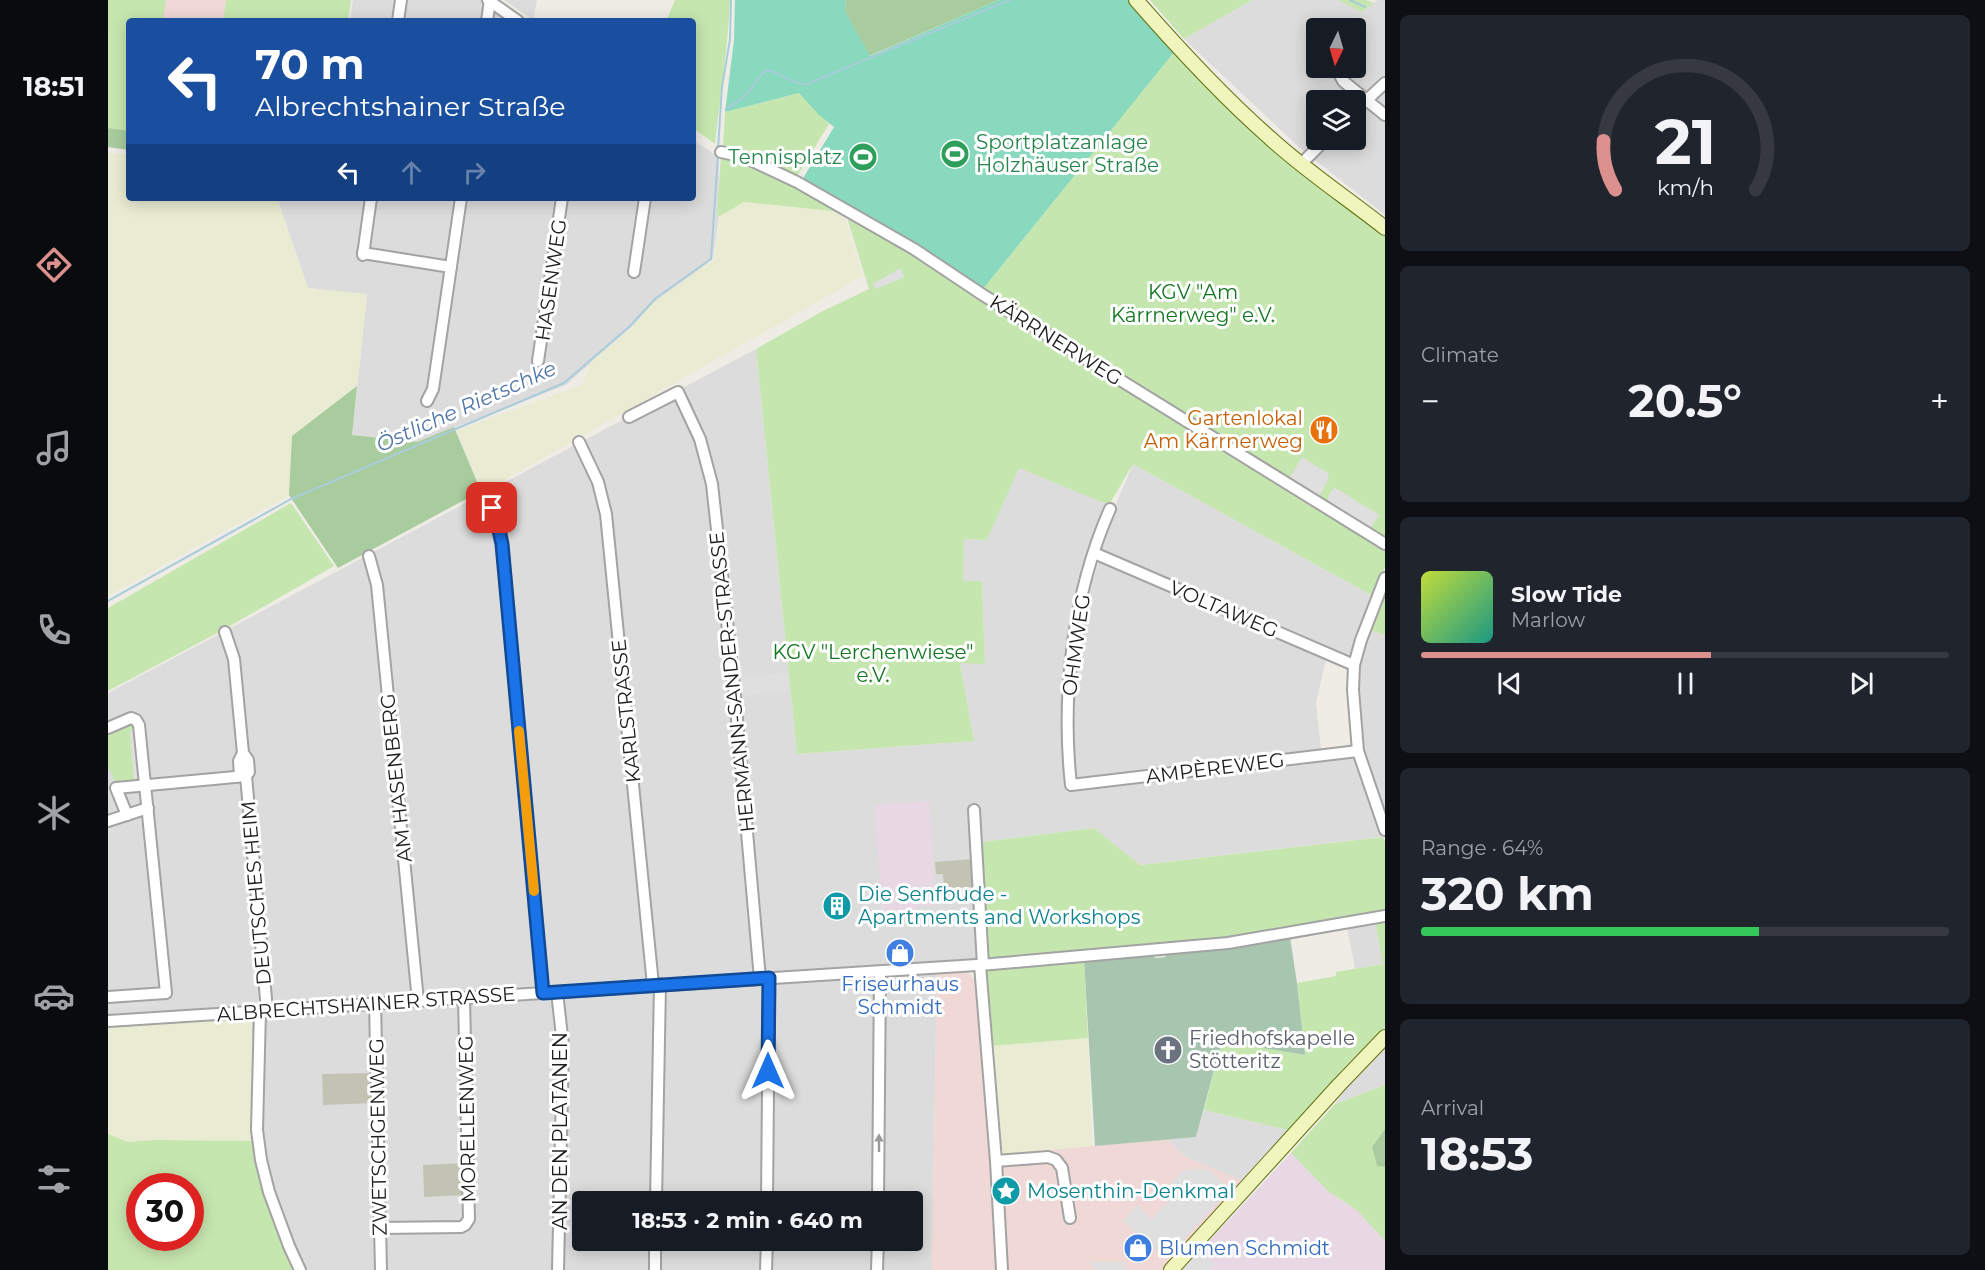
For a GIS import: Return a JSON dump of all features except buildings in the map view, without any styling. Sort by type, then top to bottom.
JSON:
[{"type":"main road","points":[[1136,0],[1175,44],[1269,137],[1385,228]]},
{"type":"main road","points":[[1171,1270],[1339,1084],[1385,1037]]},
{"type":"street","points":[[398,18],[401,0]]},
{"type":"street","points":[[486,18],[489,0],[514,18]]},
{"type":"street","points":[[1341,78],[1354,90]]},
{"type":"street","points":[[1385,82],[1366,100],[1385,115]]},
{"type":"street","points":[[1301,164],[1315,150]]},
{"type":"street","name":"KÄRRNERWEG","points":[[721,152],[744,157],[796,182],[914,249],[992,301],[1385,544]]},
{"type":"street","points":[[371,201],[363,254],[451,267]]},
{"type":"street","points":[[427,401],[434,388],[461,201]]},
{"type":"street","name":"HASENWEG","points":[[538,361],[562,201]]},
{"type":"street","points":[[634,272],[645,201]]},
{"type":"street","name":"HERMANN-SANDER-STRASSE","points":[[629,417],[678,392],[700,440],[712,484],[764,978],[767,1191]]},
{"type":"street","name":"KARLSTRASSE","points":[[579,442],[598,482],[606,514],[656,985],[656,1191]]},
{"type":"street","points":[[487,496],[497,521],[502,544],[543,993]]},
{"type":"street","name":"OHMWEG","points":[[1071,785],[1068,756],[1068,692],[1078,620],[1098,537],[1110,509]]},
{"type":"street","name":"VOLTAWEG","points":[[1094,553],[1354,665]]},
{"type":"street","name":"AM HASENBERG","points":[[369,556],[377,585],[418,1001]]},
{"type":"street","points":[[1385,578],[1361,639],[1354,665],[1354,709],[1358,751],[1385,830]]},
{"type":"street","name":"DEUTSCHES HEIM","points":[[127,815],[116,788],[243,776],[249,772],[248,760],[243,753],[234,659],[225,632]]},
{"type":"street","points":[[108,728],[131,718],[139,725],[166,993],[108,996]]},
{"type":"street","name":"AMPÈREWEG","points":[[1071,785],[1358,751]]},
{"type":"street","name":"DEUTSCHES HEIM","points":[[243,776],[264,1010],[257,1130],[261,1161],[269,1192],[300,1270]]},
{"type":"street","points":[[108,821],[148,808]]},
{"type":"street","points":[[974,810],[981,965],[1002,1270]]},
{"type":"street","name":"ALBRECHTSHAINER STRASSE","points":[[108,1021],[981,965],[1228,943],[1385,916]]},
{"type":"street","points":[[878,1191],[880,972]]},
{"type":"street","name":"AN DEN PLATANEN","points":[[557,992],[563,1045],[558,1270]]},
{"type":"street","name":"MORELLENWEG","points":[[380,1228],[461,1227],[469,1219],[464,998]]},
{"type":"street","name":"ZWETSCHGENWEG","points":[[375,1003],[381,1270]]},
{"type":"street","points":[[996,1161],[1048,1157],[1056,1160],[1062,1168],[1070,1218]]},
{"type":"street","points":[[655,1251],[655,1270]]},
{"type":"street","points":[[766,1270],[767,1251]]},
{"type":"street","points":[[877,1270],[878,1251]]},
{"type":"shaded area","points":[[108,0],[226,0],[223,18],[126,18],[126,150],[108,147]]},
{"type":"shaded area","points":[[353,0],[483,0],[508,18],[350,18]]},
{"type":"shaded area","points":[[504,0],[537,0],[533,18]]},
{"type":"shaded area","points":[[1252,0],[1339,0],[1361,12],[1378,0],[1385,0],[1385,215],[1301,149],[1184,39]]},
{"type":"shaded area","points":[[696,142],[719,157],[719,217],[713,258],[566,385],[417,442],[352,435],[367,295],[308,288],[278,201],[696,201]]},
{"type":"shaded area","points":[[108,152],[126,155],[126,201],[278,201],[308,288],[367,294],[357,386],[292,436],[289,495],[108,596]]},
{"type":"shaded area","points":[[744,202],[843,212],[863,276],[487,490],[479,486],[457,431],[583,384],[590,363],[630,329],[653,303],[714,259],[720,216]]},
{"type":"shaded area","points":[[901,268],[904,277],[876,289],[873,284]]},
{"type":"shaded area","points":[[756,349],[797,754],[974,741],[960,663],[985,663],[982,581],[963,582],[964,539],[987,540],[1019,467],[1109,505],[1068,644],[1064,671],[1062,733],[1066,792],[1354,758],[1381,837],[1139,865],[1094,828],[982,842],[989,960],[937,964],[932,1270],[292,1270],[260,1175],[252,1141],[252,1020],[108,1025],[108,693]]},
{"type":"shaded area","points":[[1302,457],[1329,474],[1319,497],[1289,479]]},
{"type":"shaded area","points":[[1133,464],[1373,596],[1356,637],[1352,654],[1347,656],[1124,563],[1097,549]]},
{"type":"shaded area","points":[[1334,487],[1379,515],[1370,529],[1328,503],[1328,496]]},
{"type":"shaded area","points":[[1099,562],[1326,659],[1316,703],[1321,750],[1077,779],[1074,777],[1074,702],[1079,640],[1092,582]]},
{"type":"shaded area","points":[[1370,630],[1385,635],[1385,814],[1362,746],[1358,688],[1360,666]]},
{"type":"shaded area","points":[[788,673],[789,691],[740,696],[738,676]]},
{"type":"shaded area","points":[[137,729],[141,778],[134,779],[130,730]]},
{"type":"shaded area","points":[[929,801],[936,905],[917,906],[918,915],[882,917],[875,805]]},
{"type":"shaded area","points":[[974,859],[976,887],[944,889],[943,874],[936,874],[935,862]]},
{"type":"shaded area","points":[[1375,922],[1384,964],[1355,969],[1347,927]]},
{"type":"shaded area","points":[[968,972],[975,980],[991,1155],[1170,1139],[1170,1143],[1186,1157],[1243,1181],[1162,1270],[932,1270],[937,973]]},
{"type":"shaded area","points":[[158,1000],[158,1005],[108,1008],[108,1003]]},
{"type":"shaded area","points":[[252,1019],[252,1141],[128,1142],[108,1134],[108,1028],[111,1024]]},
{"type":"shaded area","points":[[1088,1038],[1092,1146],[1004,1153],[1001,1149],[992,1046]]},
{"type":"shaded area","points":[[1385,1048],[1385,1085],[1335,1104],[1346,1088]]},
{"type":"shaded area","points":[[373,1073],[373,1103],[323,1105],[322,1074]]},
{"type":"shaded area","points":[[1204,1110],[1288,1130],[1243,1181],[1186,1157],[1170,1143],[1170,1139],[1196,1137]]},
{"type":"shaded area","points":[[1291,1153],[1328,1191],[1357,1210],[1385,1241],[1385,1270],[1182,1270]]},
{"type":"shaded area","points":[[464,1163],[465,1195],[424,1197],[423,1165]]},
{"type":"shaded area","points":[[1208,1169],[1222,1182],[1227,1192],[1165,1260],[1123,1221],[1137,1205],[1152,1219],[1169,1200],[1162,1194],[1184,1170]]},
{"type":"shaded area","points":[[1200,1252],[1214,1265],[1209,1270],[1183,1270]]},
{"type":"shaded area","points":[[1088,1262],[1124,1262],[1125,1270],[1097,1270]]},
{"type":"green space","points":[[108,0],[166,0],[163,18],[126,18],[126,131],[108,128]]},
{"type":"green space","points":[[226,0],[351,0],[348,18],[223,18]]},
{"type":"green space","points":[[675,0],[730,0],[715,144],[696,130],[696,18],[667,18]]},
{"type":"green space","name":"Sportplatzanlage Holzhäuser Straße","points":[[735,0],[846,0],[845,11],[870,56],[999,0],[1130,0],[1175,51],[983,289],[916,246],[802,180],[834,127],[819,115],[799,93],[725,112],[734,40]]},
{"type":"green space","points":[[846,0],[999,0],[869,56],[845,11]]},
{"type":"green space","points":[[1150,0],[1252,0],[1184,39]]},
{"type":"green space","points":[[1339,0],[1366,0],[1374,3],[1361,12]]},
{"type":"green space","name":"KGV \"Am Kärrnerweg\" e.V.","points":[[1175,51],[1316,183],[1385,235],[1385,567],[1373,596],[1133,464],[1109,505],[1019,468],[987,540],[964,539],[963,581],[982,581],[985,664],[960,663],[974,741],[797,754],[756,349],[821,312],[869,289],[846,214],[980,295]]},
{"type":"green space","points":[[799,93],[829,124],[796,178],[723,149],[725,112]]},
{"type":"green space","points":[[108,128],[126,131],[126,150],[108,147]]},
{"type":"green space","points":[[721,155],[769,172],[843,212],[744,202],[720,216],[717,215]]},
{"type":"green space","points":[[357,386],[352,435],[417,442],[454,427],[481,491],[338,568],[289,495],[292,436]]},
{"type":"green space","points":[[291,503],[334,566],[223,630],[108,691],[108,608]]},
{"type":"green space","points":[[1385,594],[1385,635],[1370,630]]},
{"type":"green space","points":[[129,723],[137,729],[131,746],[133,763],[141,781],[116,784],[108,767],[108,733]]},
{"type":"green space","points":[[1094,828],[1140,865],[1383,837],[1385,842],[1385,912],[1228,940],[989,960],[982,842]]},
{"type":"green space","points":[[1385,921],[1385,1028],[1353,1058],[1288,1130],[1204,1110],[1222,1040],[1305,1055],[1297,983],[1336,976],[1336,972],[1383,964],[1375,922]]},
{"type":"green space","points":[[1290,937],[1305,1055],[1222,1041],[1196,1137],[1095,1146],[1084,960],[1153,955],[1155,958],[1165,957],[1167,954]]},
{"type":"green space","points":[[1084,960],[1088,1038],[992,1046],[985,974],[989,970]]},
{"type":"green space","points":[[1385,1085],[1385,1129],[1372,1147],[1377,1165],[1385,1167],[1385,1241],[1357,1210],[1328,1191],[1291,1153],[1335,1104]]},
{"type":"green space","points":[[1385,1129],[1385,1167],[1377,1166],[1372,1147]]},
{"type":"green space","points":[[108,1134],[128,1142],[252,1141],[260,1175],[292,1270],[108,1270]]},
{"type":"waterway","name":"Östliche Rietschke","points":[[718,149],[722,87],[730,39],[731,0]]},
{"type":"waterway","points":[[726,109],[745,96],[766,70],[796,83],[807,84],[1010,0]]},
{"type":"waterway","points":[[1350,0],[1365,7]]},
{"type":"waterway","name":"Östliche Rietschke","points":[[108,601],[291,499],[564,383],[630,326],[656,298],[711,259],[718,155]]},
{"type":"slow traffic","points":[[519,731],[534,891]]},
{"type":"place","name":"Sportplatzanlage Holzhäuser Straße","points":[[955,154]]},
{"type":"place","name":"Tennisplatz","points":[[863,157]]},
{"type":"place","name":"Gartenlokal Am Kärrnerweg","points":[[1324,430]]},
{"type":"place","name":"Die Senfbude - Apartments and Workshops","points":[[837,906]]},
{"type":"place","name":"Friseurhaus Schmidt","points":[[900,953]]},
{"type":"place","name":"Friedhofskapelle Stötteritz","points":[[1168,1050]]},
{"type":"place","name":"Mosenthin-Denkmal","points":[[1006,1191]]},
{"type":"place","name":"Blumen Schmidt","points":[[1138,1248]]},
{"type":"route","points":[[492,508],[502,544],[543,993],[769,978],[768,1071]]},
{"type":"park label","name":"KGV \"Lerchenwiese\" e.V.","points":[[873,664]]}]
